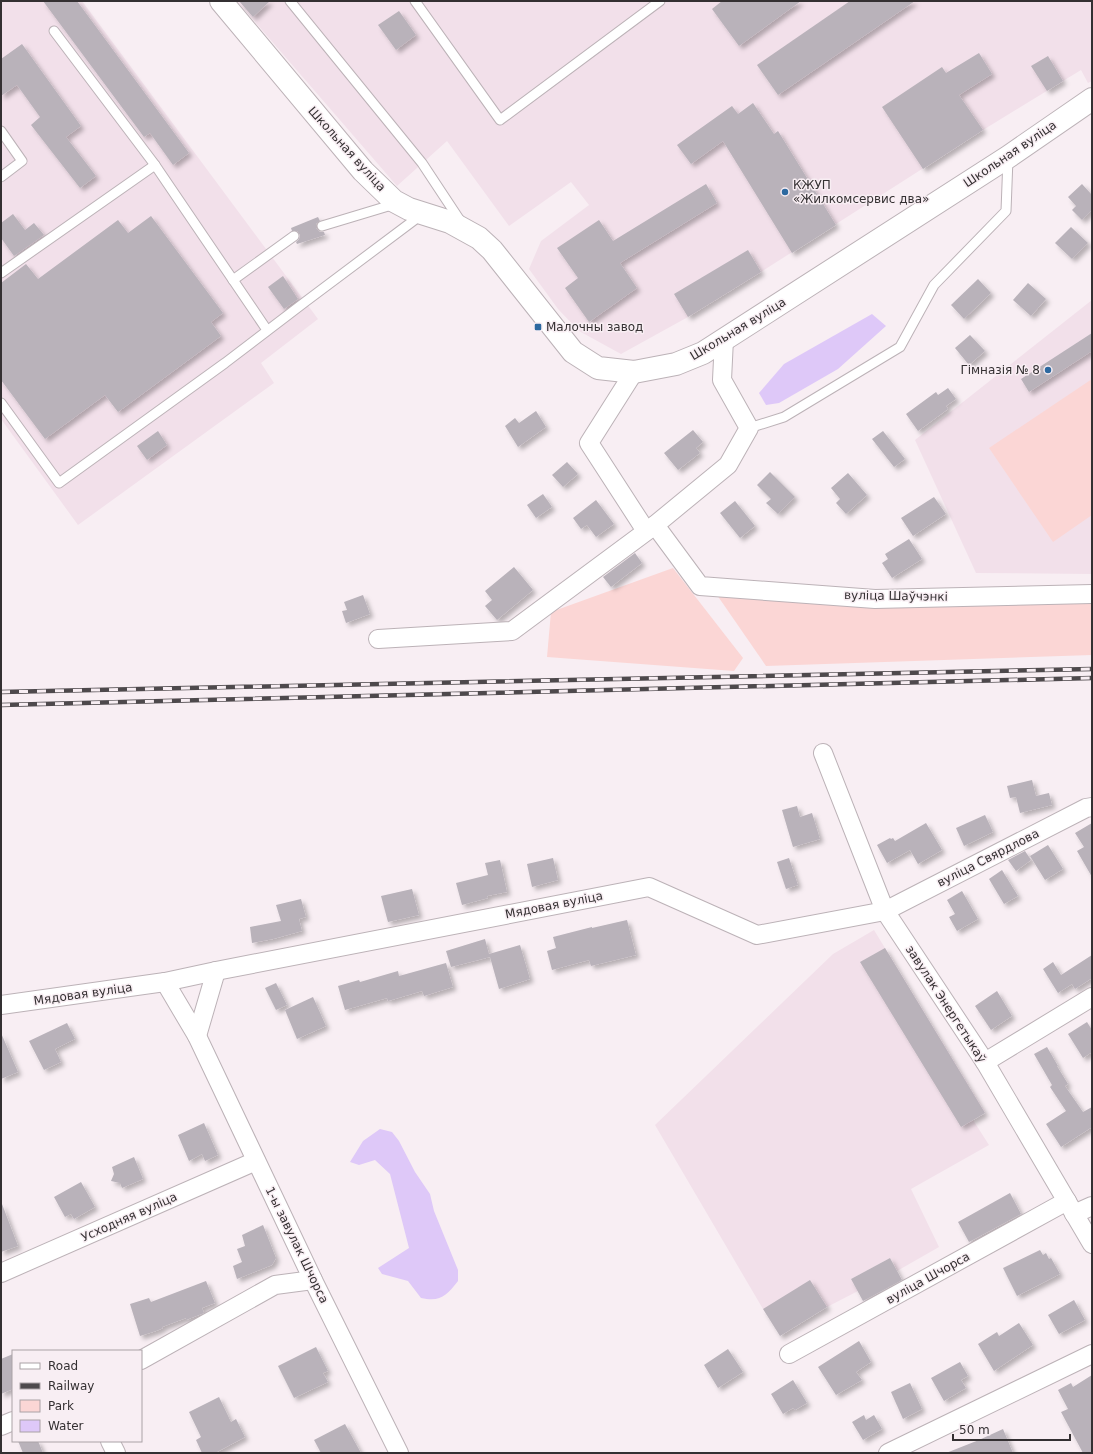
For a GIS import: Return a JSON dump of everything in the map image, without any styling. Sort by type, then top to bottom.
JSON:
[{"type":"street","name":"Школьная вуліца","points":[[221,1],[363,171],[394,201],[422,214],[450,222],[479,238],[492,250],[572,352],[598,368],[634,372],[676,364],[703,352],[1008,157],[1092,99]]},
{"type":"street","points":[[378,639],[512,631],[651,528],[728,465],[749,428],[722,380],[724,339]]},
{"type":"street","points":[[634,372],[589,443],[651,528]]},
{"type":"street","name":"вуліца Шаўчэнкі","points":[[651,528],[700,586],[875,599],[1092,594]]},
{"type":"street","name":"завулак Энергетыкаў","points":[[823,753],[885,911],[985,1062],[1092,1244]]},
{"type":"street","name":"вуліца Свярдлова","points":[[885,911],[1086,808],[1092,807]]},
{"type":"street","name":"Мядовая вуліца","points":[[1,1005],[165,982],[649,887],[758,935],[885,911]]},
{"type":"street","points":[[197,1036],[216,971]]},
{"type":"street","name":"1-ы завулак Шчорса","points":[[165,982],[197,1036],[313,1280],[399,1453]]},
{"type":"street","points":[[985,1062],[1092,997]]},
{"type":"street","name":"Усходняя вуліца","points":[[1,1273],[256,1161]]},
{"type":"street","name":"вуліца Шчорса","points":[[789,1354],[1070,1207],[1092,1206]]},
{"type":"street","points":[[142,1359],[275,1285],[313,1280]]},
{"type":"street","points":[[888,1453],[1092,1354]]},
{"type":"street","points":[[1,1426],[12,1421]]},
{"type":"street","points":[[110,1442],[116,1453]]},
{"type":"lane","points":[[290,1],[422,163],[466,230]]},
{"type":"lane","points":[[415,1],[500,120],[660,1]]},
{"type":"lane","points":[[54,31],[155,165],[267,330]]},
{"type":"lane","points":[[1,131],[22,161],[1,177]]},
{"type":"lane","points":[[749,428],[784,417],[900,347],[934,285],[1006,211],[1008,157]]},
{"type":"lane","points":[[1,273],[155,165]]},
{"type":"lane","points":[[322,226],[398,203]]},
{"type":"lane","points":[[1,403],[58,483],[225,363],[422,214]]},
{"type":"lane","points":[[233,280],[294,236]]},
{"type":"shaded area","points":[[1,1],[82,1],[318,319],[261,363],[274,383],[78,525],[1,419]]},
{"type":"shaded area","points":[[237,1],[1092,1],[1092,81],[1088,83],[1081,70],[983,130],[761,272],[688,317],[621,354],[579,331],[558,309],[529,269],[541,241],[589,205],[571,182],[509,226],[447,141],[397,186]]},
{"type":"shaded area","name":"Гімназія № 8","points":[[1092,300],[1092,574],[976,573],[915,440]]},
{"type":"shaded area","points":[[874,930],[985,1112],[973,1120],[989,1145],[911,1189],[939,1247],[897,1271],[890,1258],[851,1279],[858,1291],[827,1307],[763,1309],[655,1125],[833,954]]},
{"type":"green space","points":[[1092,379],[1092,515],[1053,542],[989,448]]},
{"type":"green space","points":[[673,568],[743,658],[734,671],[547,657],[551,612]]},
{"type":"green space","points":[[717,595],[1092,600],[1092,655],[766,666]]},
{"type":"water","points":[[872,314],[886,326],[838,369],[779,403],[766,405],[759,393],[784,364]]},
{"type":"water","points":[[380,1129],[392,1132],[399,1141],[415,1172],[430,1194],[434,1211],[458,1270],[458,1281],[450,1291],[442,1297],[434,1299],[421,1298],[408,1281],[382,1274],[378,1268],[409,1248],[390,1174],[375,1160],[359,1165],[350,1162],[363,1141]]},
{"type":"building","points":[[43,1],[77,1],[189,153],[173,165],[150,133],[144,137]]},
{"type":"building","points":[[239,1],[270,1],[253,17]]},
{"type":"building","points":[[722,1],[801,1],[739,46],[712,9]]},
{"type":"building","points":[[850,1],[915,1],[778,95],[757,65]]},
{"type":"building","points":[[399,11],[416,35],[396,50],[378,25]]},
{"type":"building","points":[[22,44],[81,126],[66,137],[96,176],[80,188],[31,125],[40,117],[17,85],[1,96],[1,59]]},
{"type":"building","points":[[979,53],[992,74],[959,95],[983,130],[923,169],[882,107],[942,67],[946,73]]},
{"type":"building","points":[[1048,56],[1063,81],[1047,91],[1031,66]]},
{"type":"building","name":"КЖУП «Жилкомсервис два»","points":[[753,103],[774,134],[778,131],[836,225],[792,253],[723,141],[691,164],[677,145],[732,106],[738,114]]},
{"type":"building","points":[[706,184],[717,203],[620,263],[637,288],[589,322],[565,288],[578,278],[557,248],[599,220],[613,241]]},
{"type":"building","points":[[1082,184],[1092,195],[1092,210],[1082,220],[1072,210],[1076,206],[1068,197]]},
{"type":"building","points":[[13,214],[25,230],[34,223],[44,235],[14,256],[1,238],[1,223]]},
{"type":"building","points":[[151,216],[223,313],[211,322],[221,336],[118,412],[105,395],[45,439],[1,380],[1,283],[26,264],[38,279],[118,220],[128,233]]},
{"type":"building","points":[[318,217],[320,221],[316,224],[316,228],[320,232],[324,232],[325,235],[297,244],[296,242],[300,235],[297,231],[292,231],[291,228]]},
{"type":"building","points":[[1071,227],[1088,243],[1072,259],[1055,243]]},
{"type":"building","points":[[748,250],[761,272],[688,317],[674,294]]},
{"type":"building","points":[[283,276],[298,299],[284,309],[268,287]]},
{"type":"building","points":[[978,279],[991,293],[964,319],[951,305]]},
{"type":"building","points":[[1028,283],[1046,299],[1031,316],[1013,300]]},
{"type":"building","points":[[1092,333],[1092,351],[1029,392],[1021,379]]},
{"type":"building","points":[[970,335],[985,351],[969,365],[955,348]]},
{"type":"building","points":[[948,388],[956,399],[946,406],[948,409],[918,431],[906,414],[936,392],[938,395]]},
{"type":"building","points":[[536,411],[546,427],[518,447],[505,426],[515,418],[519,423]]},
{"type":"building","points":[[693,430],[703,442],[696,448],[700,453],[678,470],[664,453]]},
{"type":"building","points":[[158,431],[167,445],[147,460],[137,446]]},
{"type":"building","points":[[883,431],[905,459],[894,467],[872,439]]},
{"type":"building","points":[[567,462],[578,474],[563,487],[552,475]]},
{"type":"building","points":[[770,472],[795,497],[778,514],[766,503],[771,499],[757,485]]},
{"type":"building","points":[[848,473],[867,495],[846,514],[836,503],[840,499],[831,488]]},
{"type":"building","points":[[543,494],[552,507],[536,518],[527,505]]},
{"type":"building","points":[[934,497],[946,514],[913,536],[901,518]]},
{"type":"building","points":[[596,500],[614,524],[596,537],[587,525],[581,529],[573,518]]},
{"type":"building","points":[[735,501],[755,526],[740,538],[720,513]]},
{"type":"building","points":[[909,539],[922,559],[892,578],[882,563],[888,559],[885,554]]},
{"type":"building","points":[[635,553],[642,563],[611,587],[603,577]]},
{"type":"building","points":[[514,567],[533,590],[497,620],[485,606],[492,600],[485,591]]},
{"type":"building","points":[[363,595],[370,614],[346,623],[342,611],[347,610],[344,602]]},
{"type":"building","points":[[1032,780],[1036,796],[1049,793],[1052,805],[1020,813],[1016,797],[1010,798],[1007,786]]},
{"type":"building","points":[[797,806],[800,817],[812,813],[820,839],[793,847],[782,810]]},
{"type":"building","points":[[985,815],[993,832],[964,846],[956,828]]},
{"type":"building","points":[[926,823],[942,850],[918,864],[910,850],[887,863],[877,845],[890,838],[893,838],[895,841]]},
{"type":"building","points":[[1092,823],[1092,877],[1077,851],[1084,847],[1075,833]]},
{"type":"building","points":[[1048,845],[1063,869],[1045,880],[1030,856]]},
{"type":"building","points":[[1025,851],[1031,860],[1016,871],[1008,860]]},
{"type":"building","points":[[553,858],[558,880],[532,887],[527,864]]},
{"type":"building","points":[[789,858],[798,885],[786,889],[777,862]]},
{"type":"building","points":[[500,860],[507,892],[487,896],[488,898],[462,905],[456,883],[488,875],[485,863]]},
{"type":"building","points":[[1002,870],[1018,896],[1004,904],[989,879]]},
{"type":"building","points":[[412,889],[419,915],[388,922],[381,896]]},
{"type":"building","points":[[962,891],[978,919],[957,931],[949,917],[955,914],[947,900]]},
{"type":"building","points":[[301,899],[306,917],[299,919],[302,931],[252,943],[250,927],[281,921],[276,905]]},
{"type":"building","points":[[627,920],[636,955],[591,966],[589,960],[552,970],[547,951],[556,948],[553,937]]},
{"type":"building","points":[[485,939],[489,954],[520,945],[530,979],[499,989],[490,957],[451,967],[446,951]]},
{"type":"building","points":[[885,948],[985,1113],[961,1127],[860,962]]},
{"type":"building","points":[[1092,955],[1092,978],[1075,989],[1072,984],[1058,993],[1043,969],[1053,962],[1061,975]]},
{"type":"building","points":[[446,963],[453,987],[424,996],[422,991],[388,1001],[387,998],[345,1010],[338,986],[359,980],[360,982],[398,971],[399,976]]},
{"type":"building","points":[[276,983],[287,1005],[276,1010],[265,988]]},
{"type":"building","points":[[997,991],[1012,1016],[991,1030],[975,1006]]},
{"type":"building","points":[[313,997],[326,1026],[297,1039],[285,1010]]},
{"type":"building","points":[[1087,1022],[1092,1030],[1092,1052],[1083,1058],[1068,1034]]},
{"type":"building","points":[[67,1023],[75,1039],[55,1049],[61,1062],[44,1070],[29,1041]]},
{"type":"building","points":[[1,1033],[18,1072],[1,1079]]},
{"type":"building","points":[[1047,1047],[1068,1084],[1065,1086],[1083,1112],[1092,1107],[1092,1127],[1061,1147],[1046,1124],[1066,1111],[1050,1087],[1052,1085],[1034,1054]]},
{"type":"building","points":[[204,1123],[218,1155],[205,1161],[202,1154],[189,1161],[178,1135]]},
{"type":"building","points":[[134,1157],[143,1179],[122,1188],[120,1183],[111,1181],[114,1174],[112,1167]]},
{"type":"building","points":[[81,1182],[95,1207],[74,1219],[71,1214],[65,1217],[54,1197]]},
{"type":"building","points":[[1010,1193],[1021,1214],[969,1242],[958,1222]]},
{"type":"building","points":[[2,1204],[18,1246],[1,1252],[1,1205]]},
{"type":"building","points":[[263,1225],[276,1258],[272,1265],[237,1279],[233,1266],[242,1262],[237,1249],[245,1246],[242,1235]]},
{"type":"building","points":[[1040,1250],[1043,1255],[1046,1253],[1049,1259],[1051,1258],[1060,1274],[1017,1296],[1003,1268]]},
{"type":"building","points":[[890,1258],[902,1280],[863,1301],[851,1279]]},
{"type":"building","points":[[810,1280],[827,1307],[780,1336],[763,1309]]},
{"type":"building","points":[[206,1281],[215,1303],[202,1308],[204,1313],[186,1320],[186,1318],[140,1336],[130,1304],[149,1298],[151,1302]]},
{"type":"building","points":[[1074,1300],[1085,1320],[1059,1334],[1048,1315]]},
{"type":"building","points":[[1019,1323],[1033,1345],[994,1371],[978,1344],[997,1332],[999,1336]]},
{"type":"building","points":[[859,1341],[871,1362],[856,1372],[862,1380],[836,1395],[818,1367]]},
{"type":"building","points":[[316,1347],[328,1371],[323,1373],[328,1382],[294,1398],[278,1366]]},
{"type":"building","points":[[728,1349],[743,1372],[718,1388],[704,1365]]},
{"type":"building","points":[[12,1354],[12,1389],[1,1394],[1,1359]]},
{"type":"building","points":[[960,1362],[968,1376],[961,1380],[966,1388],[944,1401],[931,1378]]},
{"type":"building","points":[[1092,1375],[1092,1453],[1083,1453],[1061,1412],[1068,1409],[1058,1390],[1071,1383],[1073,1387]]},
{"type":"building","points":[[793,1380],[807,1403],[795,1410],[793,1408],[783,1414],[771,1394]]},
{"type":"building","points":[[910,1383],[922,1409],[903,1419],[891,1392]]},
{"type":"building","points":[[219,1397],[231,1422],[236,1419],[245,1437],[215,1453],[202,1453],[196,1440],[201,1437],[189,1412]]},
{"type":"building","points":[[864,1415],[866,1420],[874,1415],[882,1429],[863,1440],[852,1422]]},
{"type":"building","points":[[345,1424],[361,1453],[321,1453],[314,1440]]},
{"type":"building","points":[[1003,1429],[1013,1453],[946,1453],[979,1440]]},
{"type":"building","points":[[18,1442],[38,1442],[43,1453],[23,1453]]},
{"type":"railway","points":[[1,692],[1092,669]]},
{"type":"railway","points":[[1,705],[1092,678]]},
{"type":"place","name":"КЖУП «Жилкомсервис два»","points":[[785,192]]},
{"type":"place","name":"Малочны завод","points":[[538,327]]},
{"type":"place","name":"Гімназія № 8","points":[[1048,370]]}]
